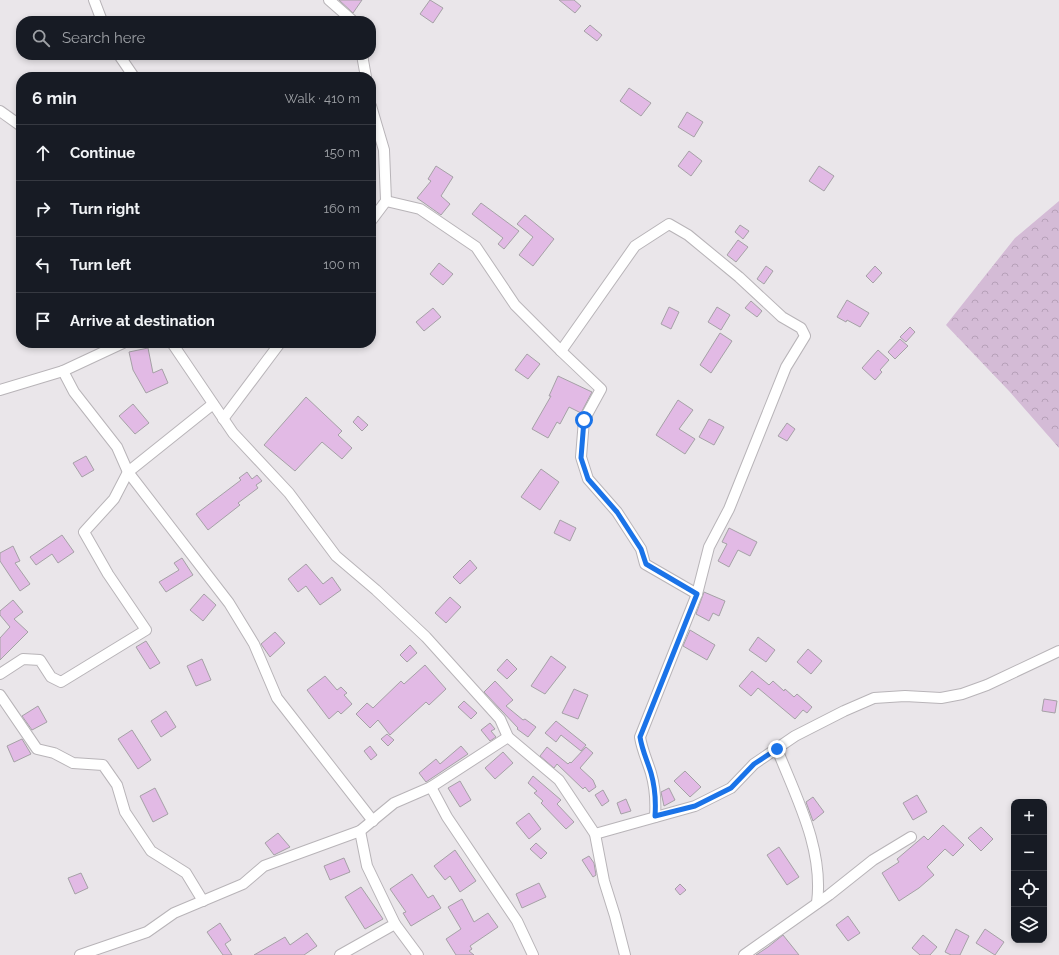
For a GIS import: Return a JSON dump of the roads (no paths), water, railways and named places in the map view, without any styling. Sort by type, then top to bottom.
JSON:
[{"type":"street","points":[[94,0],[100,16]]},
{"type":"street","points":[[329,0],[347,16]]},
{"type":"street","points":[[122,60],[131,72]]},
{"type":"street","points":[[363,60],[365,72]]},
{"type":"street","points":[[0,111],[16,122]]},
{"type":"street","points":[[376,123],[384,150],[386,201],[376,214]]},
{"type":"street","points":[[386,201],[420,209],[476,247],[515,305],[601,389],[584,420],[581,458],[588,479],[617,512],[641,549],[646,564],[697,594]]},
{"type":"street","points":[[561,351],[635,246],[669,224],[688,235],[739,277],[782,317],[801,328],[804,332],[804,340],[786,367],[729,509],[709,548],[697,594],[640,737],[642,749],[651,774],[656,804],[655,816]]},
{"type":"street","points":[[0,390],[63,371],[111,348]]},
{"type":"street","points":[[175,348],[233,433],[289,493],[336,556],[376,590],[426,637],[500,718],[508,737],[559,780],[595,834],[604,881],[616,916],[624,955]]},
{"type":"street","points":[[224,419],[276,348]]},
{"type":"street","points":[[63,371],[74,392],[117,446],[128,472],[229,604],[254,644],[277,698],[373,821]]},
{"type":"street","points":[[0,674],[23,659],[40,660],[51,677],[61,682],[146,630],[108,574],[84,532],[114,499],[128,472],[213,404]]},
{"type":"street","points":[[595,834],[695,806],[731,788],[754,764],[795,736],[844,711],[874,698],[905,696],[941,698],[962,694],[987,685],[1059,651]]},
{"type":"street","points":[[0,695],[37,749],[54,753],[73,763],[103,765],[117,785],[125,812],[151,851],[186,873],[203,901]]},
{"type":"street","points":[[80,955],[147,932],[174,913],[243,884],[264,866],[360,831],[394,804],[431,787],[508,737]]},
{"type":"street","points":[[777,749],[812,842],[819,890],[817,903]]},
{"type":"street","points":[[431,787],[447,816],[517,921],[533,955]]},
{"type":"street","points":[[360,831],[367,866],[395,924],[418,955]]},
{"type":"street","points":[[744,955],[817,903],[873,860],[911,837]]},
{"type":"street","points":[[340,955],[395,924]]}]
